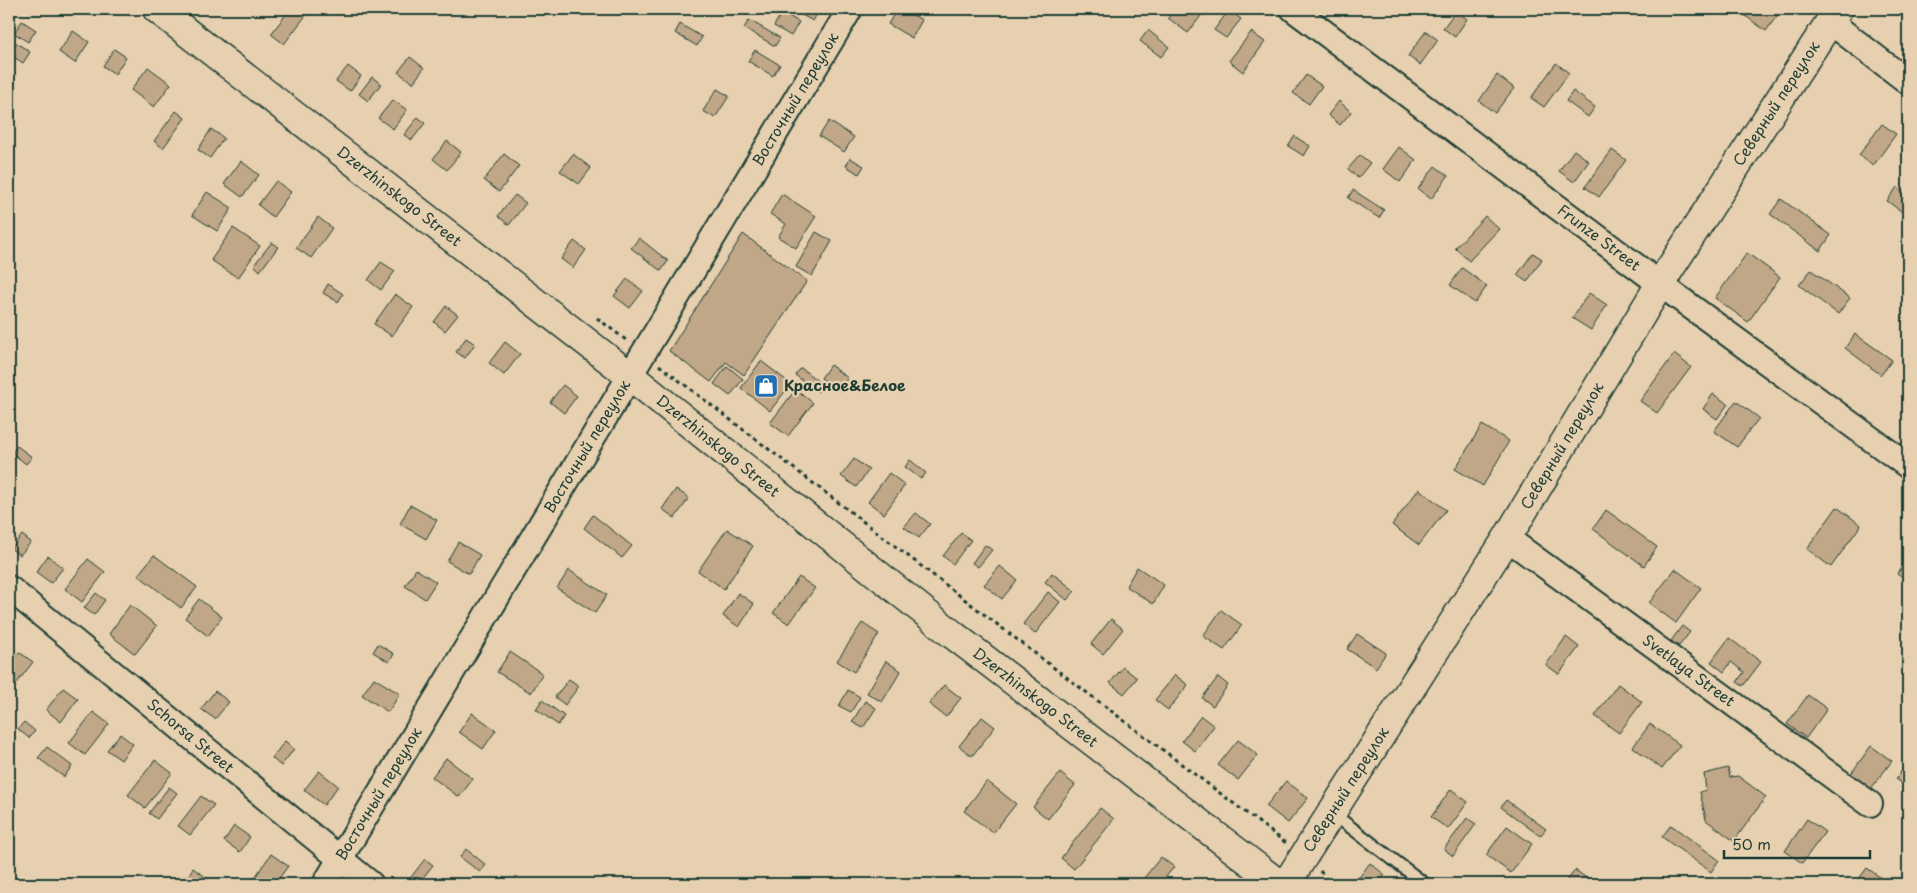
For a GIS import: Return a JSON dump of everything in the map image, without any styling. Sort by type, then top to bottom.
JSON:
[{"type":"street","name":"Dzerzhinskogo Street","points":[[157,9],[636,364],[952,634],[1279,884]]},
{"type":"street","name":"Восточный переулок","points":[[324,884],[850,9]]},
{"type":"street","name":"Frunze Street","points":[[1293,9],[1660,284],[1908,466]]},
{"type":"street","name":"Северный переулок","points":[[1286,884],[1507,538],[1660,284],[1834,15]]},
{"type":"street","points":[[1834,15],[1908,82]]},
{"type":"street","name":"Svetlaya Street","points":[[1507,538],[1870,804]]},
{"type":"street","name":"Schorsa Street","points":[[9,588],[371,884]]},
{"type":"lane","points":[[1332,813],[1425,884]]},
{"type":"path","points":[[590,313],[636,364],[1030,649],[1304,857],[1324,874],[1330,884]]},
{"type":"building","points":[[290,9],[299,9],[307,14],[284,44],[271,34]]},
{"type":"building","points":[[795,9],[809,9],[817,14],[813,21],[794,11]]},
{"type":"building","points":[[897,9],[902,9],[922,20],[912,38],[888,24]]},
{"type":"building","points":[[1175,9],[1206,9],[1188,33],[1168,18]]},
{"type":"building","points":[[1736,9],[1782,9],[1766,31]]},
{"type":"building","points":[[1229,10],[1241,19],[1226,38],[1214,30]]},
{"type":"building","points":[[1456,11],[1467,19],[1455,37],[1443,28]]},
{"type":"building","points":[[782,12],[799,22],[791,36],[774,26]]},
{"type":"building","points":[[749,20],[780,38],[775,46],[744,28]]},
{"type":"building","points":[[22,21],[36,30],[28,42],[14,33]]},
{"type":"building","points":[[680,24],[702,37],[697,46],[675,33]]},
{"type":"building","points":[[1148,30],[1169,47],[1161,57],[1140,41]]},
{"type":"building","points":[[73,31],[89,42],[75,63],[59,52]]},
{"type":"building","points":[[1426,31],[1438,40],[1420,65],[1408,56]]},
{"type":"building","points":[[1251,32],[1265,42],[1243,72],[1229,61]]},
{"type":"building","points":[[15,42],[30,52],[23,63],[9,54]]},
{"type":"building","points":[[114,49],[126,57],[115,74],[103,66]]},
{"type":"building","points":[[755,50],[780,65],[773,76],[748,61]]},
{"type":"building","points":[[410,57],[424,68],[413,83],[398,72]]},
{"type":"building","points":[[1556,63],[1569,73],[1544,107],[1531,98]]},
{"type":"building","points":[[348,66],[361,76],[350,91],[336,81]]},
{"type":"building","points":[[148,67],[171,84],[154,107],[131,90]]},
{"type":"building","points":[[1306,75],[1322,86],[1309,104],[1293,93]]},
{"type":"building","points":[[1497,75],[1514,88],[1495,113],[1479,101]]},
{"type":"building","points":[[372,77],[381,84],[368,101],[359,94]]},
{"type":"building","points":[[717,89],[729,96],[715,118],[703,111]]},
{"type":"building","points":[[1573,91],[1595,107],[1588,117],[1566,101]]},
{"type":"building","points":[[393,100],[407,110],[393,129],[378,118]]},
{"type":"building","points":[[1339,101],[1351,112],[1340,125],[1328,115]]},
{"type":"building","points":[[176,111],[185,118],[163,148],[154,141]]},
{"type":"building","points":[[418,117],[425,123],[412,140],[404,135]]},
{"type":"building","points":[[829,121],[854,137],[844,152],[819,136]]},
{"type":"building","points":[[1882,124],[1896,134],[1873,166],[1859,155]]},
{"type":"building","points":[[211,129],[224,138],[210,158],[198,150]]},
{"type":"building","points":[[1294,136],[1310,146],[1304,156],[1288,146]]},
{"type":"building","points":[[447,141],[461,152],[447,170],[433,159]]},
{"type":"building","points":[[1399,147],[1416,160],[1400,182],[1383,169]]},
{"type":"building","points":[[1574,150],[1589,161],[1574,182],[1559,171]]},
{"type":"building","points":[[1612,150],[1626,160],[1599,197],[1585,187]]},
{"type":"building","points":[[504,154],[519,166],[499,192],[484,180]]},
{"type":"building","points":[[573,154],[591,168],[579,184],[560,171]]},
{"type":"building","points":[[1360,155],[1370,163],[1358,178],[1348,169]]},
{"type":"building","points":[[850,158],[864,166],[859,174],[846,166]]},
{"type":"building","points":[[241,161],[259,175],[242,197],[224,184]]},
{"type":"building","points":[[1435,166],[1448,176],[1431,199],[1418,189]]},
{"type":"building","points":[[276,181],[291,192],[273,217],[258,205]]},
{"type":"building","points":[[1897,187],[1908,196],[1908,216],[1887,201]]},
{"type":"building","points":[[1353,190],[1384,210],[1379,218],[1348,198]]},
{"type":"building","points":[[207,192],[232,208],[217,231],[192,215]]},
{"type":"building","points":[[782,194],[816,216],[796,248],[778,237],[786,224],[770,214]]},
{"type":"building","points":[[515,195],[526,203],[509,225],[498,216]]},
{"type":"building","points":[[1781,199],[1831,235],[1820,251],[1770,214]]},
{"type":"building","points":[[1485,216],[1499,229],[1469,261],[1455,248]]},
{"type":"building","points":[[318,217],[332,228],[311,258],[296,248]]},
{"type":"building","points":[[233,228],[260,246],[238,278],[211,260]]},
{"type":"building","points":[[816,232],[832,241],[812,276],[796,267]]},
{"type":"building","points":[[743,234],[807,281],[744,375],[726,362],[711,382],[669,351]]},
{"type":"building","points":[[639,238],[668,261],[661,271],[631,248]]},
{"type":"building","points":[[574,241],[586,250],[573,268],[561,259]]},
{"type":"building","points":[[272,242],[278,247],[260,271],[254,265]]},
{"type":"building","points":[[1533,253],[1542,259],[1527,282],[1517,275]]},
{"type":"building","points":[[1747,253],[1780,277],[1748,322],[1715,298]]},
{"type":"building","points":[[381,262],[395,271],[381,290],[368,280]]},
{"type":"building","points":[[1462,268],[1487,286],[1475,303],[1450,285]]},
{"type":"building","points":[[1811,270],[1850,298],[1838,314],[1799,285]]},
{"type":"building","points":[[627,279],[643,291],[630,308],[614,296]]},
{"type":"building","points":[[328,284],[343,294],[338,302],[323,293]]},
{"type":"building","points":[[1589,293],[1607,305],[1591,330],[1572,318]]},
{"type":"building","points":[[395,294],[413,307],[392,336],[374,324]]},
{"type":"building","points":[[446,306],[458,315],[445,331],[434,322]]},
{"type":"building","points":[[1855,334],[1892,360],[1881,375],[1845,348]]},
{"type":"building","points":[[466,338],[475,344],[465,358],[456,352]]},
{"type":"building","points":[[505,342],[520,354],[504,375],[489,363]]},
{"type":"building","points":[[1674,354],[1691,367],[1657,413],[1640,401]]},
{"type":"building","name":"Красное&Белое","points":[[761,361],[791,384],[770,411],[741,388]]},
{"type":"building","points":[[830,365],[848,378],[838,391],[821,378]]},
{"type":"building","points":[[727,366],[743,379],[730,396],[714,384]]},
{"type":"building","points":[[801,368],[823,385],[818,392],[795,375]]},
{"type":"building","points":[[563,385],[577,396],[564,413],[550,402]]},
{"type":"building","points":[[796,389],[813,403],[788,436],[770,423]]},
{"type":"building","points":[[1713,394],[1728,404],[1717,419],[1703,409]]},
{"type":"building","points":[[1736,401],[1759,418],[1737,447],[1714,431]]},
{"type":"building","points":[[1482,425],[1509,441],[1483,486],[1455,469]]},
{"type":"building","points":[[17,446],[32,457],[26,464],[12,453]]},
{"type":"building","points":[[854,459],[869,470],[856,487],[841,476]]},
{"type":"building","points":[[910,460],[926,473],[921,479],[905,467]]},
{"type":"building","points":[[889,473],[905,485],[884,514],[868,502]]},
{"type":"building","points":[[676,489],[689,498],[675,518],[662,509]]},
{"type":"building","points":[[1419,489],[1446,510],[1419,545],[1392,525]]},
{"type":"building","points":[[410,505],[437,520],[426,539],[400,524]]},
{"type":"building","points":[[1837,507],[1861,525],[1831,567],[1807,549]]},
{"type":"building","points":[[1606,510],[1657,547],[1644,566],[1593,529]]},
{"type":"building","points":[[916,513],[930,524],[919,538],[904,527]]},
{"type":"building","points":[[593,515],[632,546],[622,558],[584,528]]},
{"type":"building","points":[[727,529],[753,546],[724,589],[698,571]]},
{"type":"building","points":[[961,533],[971,540],[953,564],[943,556]]},
{"type":"building","points":[[22,535],[31,542],[20,555],[11,549]]},
{"type":"building","points":[[458,542],[480,555],[469,574],[447,561]]},
{"type":"building","points":[[985,545],[992,550],[978,567],[972,563]]},
{"type":"building","points":[[154,555],[197,587],[181,608],[138,575]]},
{"type":"building","points":[[48,556],[63,568],[51,583],[36,572]]},
{"type":"building","points":[[88,559],[105,572],[82,602],[65,589]]},
{"type":"building","points":[[1908,559],[1908,582],[1897,574]]},
{"type":"building","points":[[1000,566],[1017,580],[1002,599],[984,585]]},
{"type":"building","points":[[1137,567],[1164,585],[1153,604],[1126,586]]},
{"type":"building","points":[[416,569],[436,582],[425,599],[405,586]]},
{"type":"building","points":[[1675,569],[1701,588],[1676,623],[1649,603]]},
{"type":"building","points":[[569,570],[607,595],[595,613],[557,588]]},
{"type":"building","points":[[1052,573],[1075,591],[1067,600],[1045,582]]},
{"type":"building","points":[[799,577],[815,588],[789,624],[773,613]]},
{"type":"building","points":[[1048,592],[1060,602],[1035,634],[1023,624]]},
{"type":"building","points":[[96,593],[105,600],[94,615],[84,608]]},
{"type":"building","points":[[738,593],[754,604],[739,627],[723,616]]},
{"type":"building","points":[[199,599],[222,617],[208,636],[185,618]]},
{"type":"building","points":[[130,605],[157,626],[135,654],[109,634]]},
{"type":"building","points":[[1221,610],[1242,625],[1224,650],[1203,636]]},
{"type":"building","points":[[1111,619],[1123,629],[1103,654],[1091,644]]},
{"type":"building","points":[[862,623],[879,634],[854,672],[837,661]]},
{"type":"building","points":[[1682,626],[1690,632],[1679,646],[1671,641]]},
{"type":"building","points":[[1357,634],[1386,653],[1376,668],[1347,649]]},
{"type":"building","points":[[1566,637],[1579,647],[1559,674],[1546,665]]},
{"type":"building","points":[[1729,638],[1761,662],[1743,686],[1737,682],[1744,672],[1731,662],[1724,672],[1711,662]]},
{"type":"building","points":[[378,644],[394,654],[389,662],[373,652]]},
{"type":"building","points":[[19,652],[33,662],[13,688],[9,684],[9,666]]},
{"type":"building","points":[[510,652],[543,674],[531,693],[497,672]]},
{"type":"building","points":[[886,661],[901,671],[882,702],[867,693]]},
{"type":"building","points":[[1123,667],[1137,678],[1124,694],[1110,683]]},
{"type":"building","points":[[1175,675],[1188,685],[1168,710],[1155,700]]},
{"type":"building","points":[[1218,677],[1228,685],[1213,706],[1202,698]]},
{"type":"building","points":[[374,678],[400,694],[388,712],[362,695]]},
{"type":"building","points":[[569,679],[579,686],[565,705],[555,697]]},
{"type":"building","points":[[1618,684],[1642,702],[1619,733],[1595,716]]},
{"type":"building","points":[[944,685],[961,698],[946,717],[929,704]]},
{"type":"building","points":[[63,688],[78,699],[61,722],[46,710]]},
{"type":"building","points":[[848,690],[860,697],[851,712],[839,706]]},
{"type":"building","points":[[215,691],[229,702],[215,719],[201,709]]},
{"type":"building","points":[[1808,695],[1827,709],[1806,738],[1787,724]]},
{"type":"building","points":[[542,700],[564,716],[558,725],[536,709]]},
{"type":"building","points":[[865,701],[876,708],[863,728],[852,722]]},
{"type":"building","points":[[93,712],[109,724],[85,755],[69,743]]},
{"type":"building","points":[[472,713],[496,730],[483,749],[459,732]]},
{"type":"building","points":[[1201,716],[1214,726],[1195,751],[1182,741]]},
{"type":"building","points":[[982,717],[995,727],[972,756],[959,746]]},
{"type":"building","points":[[24,722],[35,731],[29,738],[18,729]]},
{"type":"building","points":[[1650,724],[1680,745],[1662,769],[1633,747]]},
{"type":"building","points":[[120,734],[133,744],[121,760],[107,750]]},
{"type":"building","points":[[1238,740],[1258,755],[1238,780],[1218,765]]},
{"type":"building","points":[[285,741],[294,749],[281,766],[272,758]]},
{"type":"building","points":[[1871,746],[1892,761],[1870,790],[1850,775]]},
{"type":"building","points":[[47,747],[72,766],[64,777],[38,758]]},
{"type":"building","points":[[446,758],[473,779],[459,797],[432,777]]},
{"type":"building","points":[[155,760],[172,773],[145,808],[128,795]]},
{"type":"building","points":[[1908,762],[1908,788],[1896,779]]},
{"type":"building","points":[[1728,768],[1730,777],[1738,776],[1766,797],[1734,841],[1706,820],[1700,792],[1706,790],[1704,774]]},
{"type":"building","points":[[319,771],[338,786],[324,805],[304,790]]},
{"type":"building","points":[[1060,773],[1075,785],[1048,819],[1033,807]]},
{"type":"building","points":[[987,781],[1016,804],[993,833],[964,811]]},
{"type":"building","points":[[1286,781],[1308,798],[1288,823],[1266,806]]},
{"type":"building","points":[[169,787],[177,793],[157,819],[149,813]]},
{"type":"building","points":[[1451,789],[1468,802],[1448,829],[1431,817]]},
{"type":"building","points":[[201,796],[214,805],[190,835],[178,826]]},
{"type":"building","points":[[1506,800],[1546,829],[1540,836],[1501,807]]},
{"type":"building","points":[[1100,808],[1114,819],[1074,869],[1061,858]]},
{"type":"building","points":[[1467,818],[1476,824],[1453,856],[1444,849]]},
{"type":"building","points":[[1807,819],[1825,832],[1802,863],[1785,851]]},
{"type":"building","points":[[1671,825],[1719,860],[1711,872],[1662,837]]},
{"type":"building","points":[[234,826],[250,837],[240,852],[224,841]]},
{"type":"building","points":[[1507,826],[1532,844],[1511,873],[1486,855]]},
{"type":"building","points":[[466,849],[486,865],[480,872],[460,857]]},
{"type":"building","points":[[271,854],[288,866],[275,884],[251,883]]},
{"type":"building","points":[[1161,857],[1174,867],[1160,884],[1152,884],[1144,878]]},
{"type":"building","points":[[425,859],[433,865],[418,884],[411,884],[408,881]]},
{"type":"building","points":[[1370,863],[1385,875],[1377,884],[1354,884]]},
{"type":"building","points":[[193,868],[214,883],[197,884],[187,877]]},
{"type":"building","points":[[1867,868],[1888,883],[1855,884]]},
{"type":"building","points":[[1575,870],[1595,884],[1565,884]]},
{"type":"place","name":"Красное&Белое","points":[[766,386]]}]
